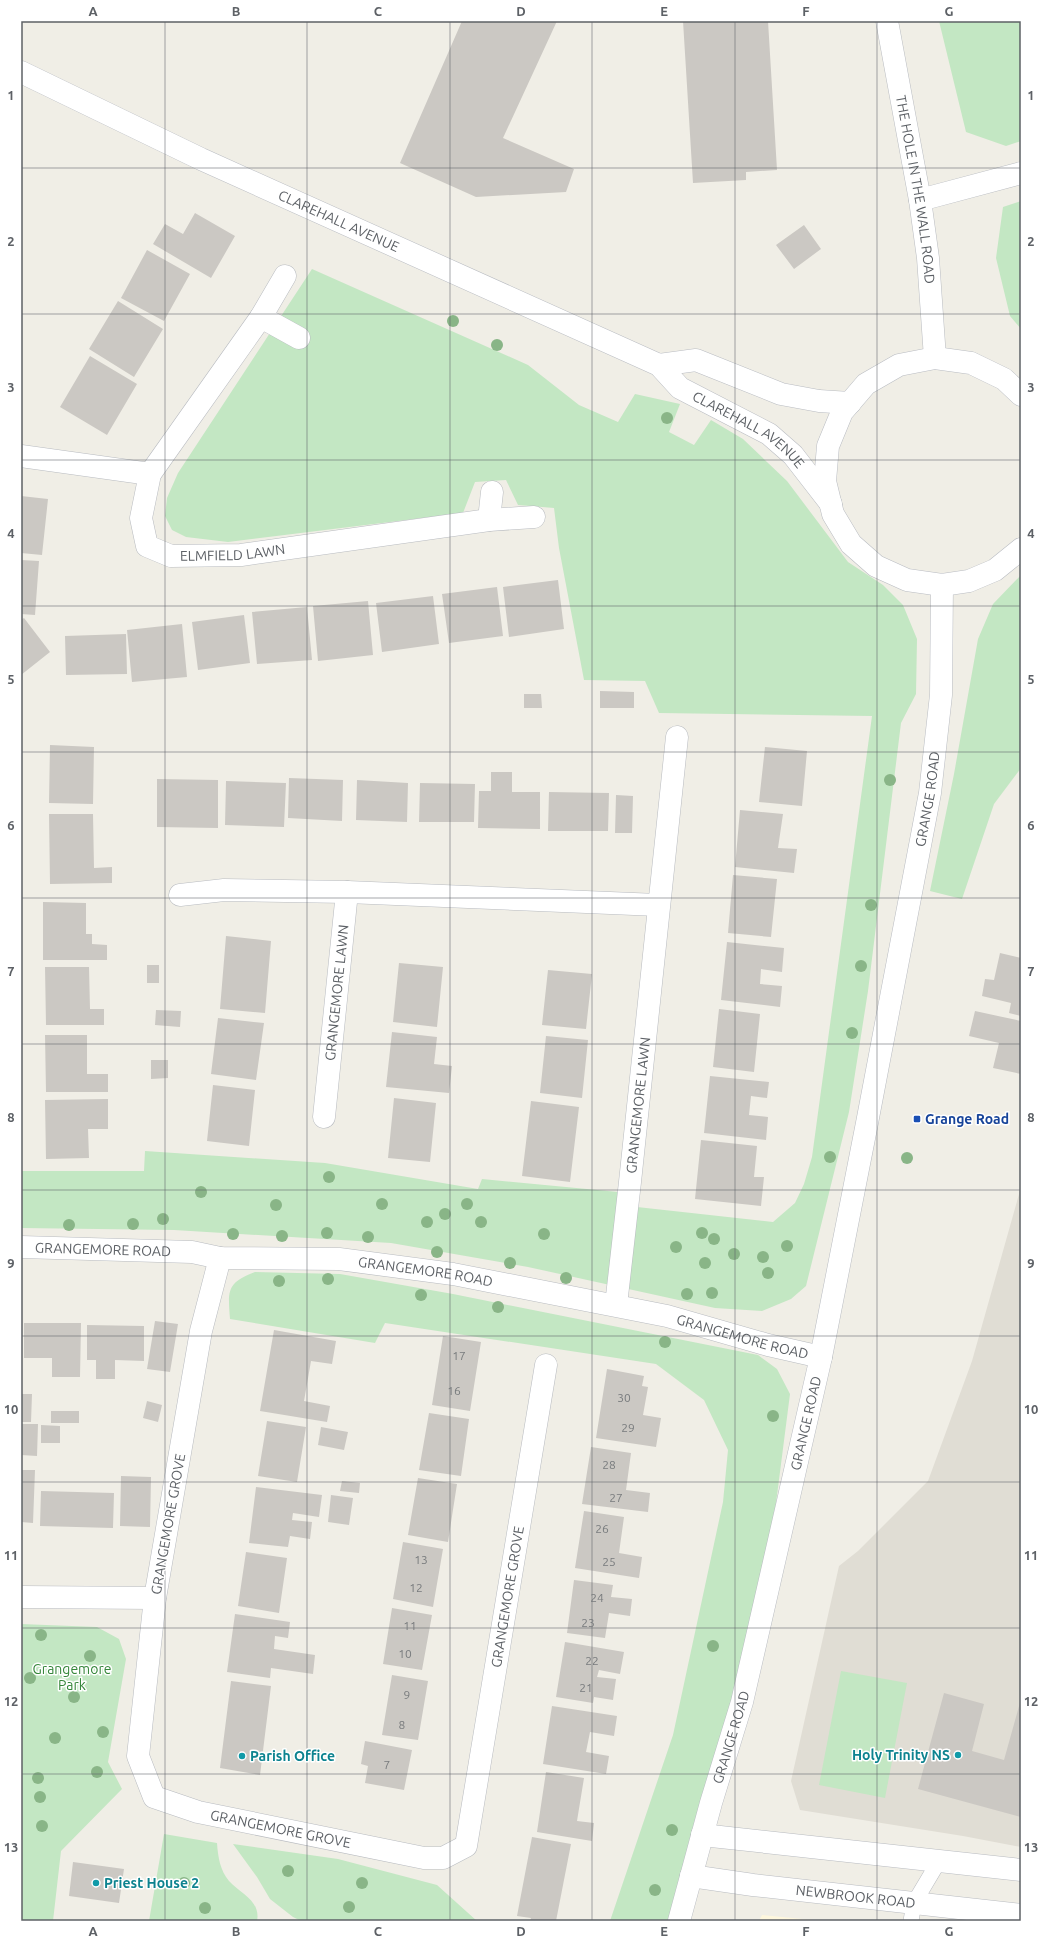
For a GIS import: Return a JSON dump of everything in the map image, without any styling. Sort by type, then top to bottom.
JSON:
[{"type":"street","name":"THE HOLE IN THE WALL ROAD","points":[[887,21],[920,200],[928,258],[935,358]]},
{"type":"street","name":"CLAREHALL AVENUE","points":[[21,72],[201,159],[659,364],[680,388],[769,434],[793,455],[830,504]]},
{"type":"street","points":[[920,200],[1021,173]]},
{"type":"street","name":"ELMFIELD LAWN","points":[[284,276],[260,317],[150,474],[142,518],[147,546],[171,556],[241,555],[489,520],[534,517]]},
{"type":"street","points":[[260,317],[300,338]]},
{"type":"street","points":[[1021,395],[1004,379],[971,363],[935,358],[899,365],[866,384],[842,412],[828,446],[825,480],[833,514],[850,544],[876,566],[908,580],[942,585],[969,581],[995,570],[1021,549]]},
{"type":"street","points":[[659,364],[696,360],[781,394],[819,401],[850,402]]},
{"type":"street","points":[[21,456],[150,474]]},
{"type":"street","points":[[489,520],[492,492]]},
{"type":"street","name":"GRANGE ROAD","points":[[679,1921],[702,1834],[742,1702],[821,1357],[930,793],[941,695],[942,585]]},
{"type":"street","name":"GRANGEMORE LAWN","points":[[616,1306],[677,737]]},
{"type":"street","points":[[180,895],[224,890],[347,892],[658,905]]},
{"type":"street","name":"GRANGEMORE LAWN","points":[[324,1117],[347,892]]},
{"type":"street","name":"GRANGEMORE ROAD","points":[[21,1247],[192,1252],[220,1258],[347,1260],[453,1274],[667,1316],[768,1345],[821,1357]]},
{"type":"street","name":"GRANGEMORE GROVE","points":[[220,1258],[202,1331],[155,1598],[138,1756],[154,1797],[198,1812],[424,1858],[443,1858],[466,1846],[546,1365]]},
{"type":"street","points":[[21,1597],[155,1598]]},
{"type":"street","points":[[702,1834],[1021,1870]]},
{"type":"street","name":"NEWBROOK ROAD","points":[[691,1876],[912,1912],[1021,1915]]},
{"type":"lane","points":[[912,1912],[940,1861]]},
{"type":"shaded area","points":[[1021,1187],[1021,1847],[963,1836],[800,1810],[791,1781],[839,1566],[858,1551],[928,1481],[972,1361]]},
{"type":"shaded area","points":[[762,1915],[823,1921],[759,1921]]},
{"type":"green space","points":[[939,21],[1021,21],[1021,141],[1006,146],[966,132]]},
{"type":"green space","points":[[1021,201],[1021,329],[1010,316],[996,258],[1003,207]]},
{"type":"green space","points":[[312,269],[528,365],[579,405],[618,422],[635,394],[680,404],[669,432],[694,445],[711,420],[743,439],[787,481],[848,562],[883,585],[903,605],[917,639],[916,694],[901,723],[868,991],[849,1112],[806,1286],[791,1299],[762,1311],[715,1308],[528,1267],[391,1243],[174,1230],[21,1228],[21,1171],[144,1171],[145,1151],[325,1163],[478,1189],[482,1179],[629,1193],[628,1206],[773,1222],[795,1203],[804,1184],[812,1157],[872,716],[659,713],[645,681],[584,680],[559,548],[554,508],[518,505],[506,480],[475,482],[463,513],[228,542],[186,537],[172,530],[165,516],[167,498],[178,473]]},
{"type":"green space","points":[[1021,575],[1021,768],[994,804],[962,899],[930,891],[954,774],[978,639],[993,604]]},
{"type":"green space","points":[[255,1272],[340,1274],[453,1294],[758,1355],[777,1369],[790,1394],[761,1620],[679,1921],[610,1921],[673,1735],[723,1502],[728,1450],[704,1400],[656,1364],[385,1323],[375,1343],[230,1319],[229,1295],[231,1289],[239,1280]]},
{"type":"green space","name":"Grangemore Park","points":[[21,1624],[97,1627],[119,1639],[126,1659],[108,1762],[122,1789],[61,1851],[53,1921],[21,1921]]},
{"type":"green space","points":[[841,1671],[907,1683],[885,1798],[819,1785]]},
{"type":"green space","points":[[164,1834],[217,1843],[223,1872],[229,1881],[253,1903],[256,1908],[257,1921],[149,1921]]},
{"type":"green space","points":[[233,1844],[338,1859],[437,1885],[477,1921],[301,1921],[293,1917],[270,1899],[257,1877]]},
{"type":"building","points":[[462,21],[557,21],[503,138],[574,169],[566,192],[476,197],[400,163]]},
{"type":"building","points":[[683,21],[768,21],[777,170],[746,172],[746,180],[693,183]]},
{"type":"building","points":[[195,213],[235,236],[211,278],[153,244],[165,224],[183,234]]},
{"type":"building","points":[[804,225],[821,249],[794,269],[776,245]]},
{"type":"building","points":[[147,250],[190,274],[164,321],[121,298]]},
{"type":"building","points":[[118,301],[163,329],[134,377],[89,349]]},
{"type":"building","points":[[90,356],[137,384],[107,435],[60,407]]},
{"type":"building","points":[[21,496],[48,499],[42,555],[21,553]]},
{"type":"building","points":[[21,560],[39,561],[35,615],[21,614]]},
{"type":"building","points":[[558,580],[564,629],[509,637],[503,587]]},
{"type":"building","points":[[497,587],[503,636],[449,643],[442,594]]},
{"type":"building","points":[[433,596],[439,644],[382,652],[376,603]]},
{"type":"building","points":[[368,601],[373,655],[318,661],[313,606]]},
{"type":"building","points":[[307,607],[312,660],[257,664],[252,612]]},
{"type":"building","points":[[244,615],[250,663],[198,670],[192,622]]},
{"type":"building","points":[[24,618],[50,652],[21,675],[21,620]]},
{"type":"building","points":[[182,624],[187,677],[132,682],[127,630]]},
{"type":"building","points":[[126,634],[127,674],[66,675],[65,636]]},
{"type":"building","points":[[600,691],[634,692],[634,708],[600,708]]},
{"type":"building","points":[[524,694],[541,694],[542,708],[524,708]]},
{"type":"building","points":[[50,745],[94,747],[93,804],[49,803]]},
{"type":"building","points":[[765,747],[807,751],[802,806],[759,802]]},
{"type":"building","points":[[491,772],[512,772],[512,792],[540,792],[540,829],[478,828],[479,791],[491,791]]},
{"type":"building","points":[[289,778],[343,780],[342,821],[288,818]]},
{"type":"building","points":[[157,779],[218,780],[218,828],[157,827]]},
{"type":"building","points":[[357,780],[408,783],[407,822],[356,820]]},
{"type":"building","points":[[226,781],[286,783],[284,827],[225,825]]},
{"type":"building","points":[[420,783],[475,784],[474,822],[419,822]]},
{"type":"building","points":[[549,792],[609,793],[608,831],[548,831]]},
{"type":"building","points":[[616,795],[633,796],[632,833],[615,833]]},
{"type":"building","points":[[740,810],[783,814],[778,848],[797,849],[794,873],[735,867]]},
{"type":"building","points":[[49,814],[93,814],[94,868],[112,867],[112,883],[50,884]]},
{"type":"building","points":[[733,875],[777,879],[771,937],[728,933]]},
{"type":"building","points":[[43,902],[86,903],[86,934],[92,934],[92,944],[107,945],[107,960],[43,960]]},
{"type":"building","points":[[226,936],[271,941],[265,1013],[220,1009]]},
{"type":"building","points":[[727,942],[784,948],[782,972],[761,969],[760,984],[782,986],[780,1007],[721,1000]]},
{"type":"building","points":[[1000,953],[1021,958],[1021,1016],[1009,1013],[1011,1003],[982,996],[985,979],[994,980]]},
{"type":"building","points":[[399,963],[443,967],[437,1027],[393,1022]]},
{"type":"building","points":[[147,965],[159,965],[159,983],[147,983]]},
{"type":"building","points":[[45,967],[89,967],[90,1009],[104,1009],[104,1025],[46,1025]]},
{"type":"building","points":[[548,970],[592,974],[586,1029],[542,1025]]},
{"type":"building","points":[[719,1009],[760,1014],[754,1072],[713,1067]]},
{"type":"building","points":[[156,1010],[181,1011],[180,1027],[155,1025]]},
{"type":"building","points":[[975,1011],[1021,1021],[1021,1074],[993,1068],[999,1043],[969,1036]]},
{"type":"building","points":[[218,1018],[264,1023],[256,1080],[211,1074]]},
{"type":"building","points":[[392,1032],[437,1037],[434,1064],[452,1066],[449,1093],[386,1087]]},
{"type":"building","points":[[45,1035],[87,1035],[87,1074],[108,1074],[108,1092],[46,1092]]},
{"type":"building","points":[[546,1036],[588,1040],[582,1098],[540,1093]]},
{"type":"building","points":[[151,1060],[168,1060],[168,1078],[151,1079]]},
{"type":"building","points":[[710,1076],[769,1082],[767,1098],[751,1096],[749,1115],[768,1117],[766,1140],[704,1133]]},
{"type":"building","points":[[213,1085],[255,1090],[249,1146],[207,1141]]},
{"type":"building","points":[[394,1098],[436,1103],[430,1162],[388,1158]]},
{"type":"building","points":[[108,1099],[108,1129],[88,1129],[89,1158],[46,1159],[45,1100]]},
{"type":"building","points":[[531,1101],[579,1107],[570,1182],[522,1176]]},
{"type":"building","points":[[701,1140],[757,1146],[754,1177],[764,1177],[761,1206],[695,1199]]},
{"type":"building","points":[[155,1321],[178,1324],[170,1372],[147,1369]]},
{"type":"building","points":[[24,1323],[81,1323],[80,1377],[52,1377],[52,1358],[24,1358]]},
{"type":"building","points":[[87,1325],[144,1326],[144,1361],[115,1360],[115,1379],[96,1379],[96,1360],[87,1360]]},
{"type":"building","points":[[274,1330],[336,1341],[332,1364],[311,1361],[304,1401],[330,1406],[327,1422],[260,1411]]},
{"type":"building","points":[[443,1336],[481,1342],[470,1411],[432,1405]]},
{"type":"building","points":[[607,1369],[644,1376],[642,1386],[648,1387],[643,1415],[661,1418],[656,1447],[596,1438]]},
{"type":"building","points":[[21,1394],[32,1394],[31,1422],[21,1422]]},
{"type":"building","points":[[147,1401],[162,1405],[158,1422],[143,1418]]},
{"type":"building","points":[[51,1411],[79,1411],[79,1423],[51,1423]]},
{"type":"building","points":[[429,1413],[469,1419],[461,1476],[419,1470]]},
{"type":"building","points":[[267,1421],[306,1427],[297,1482],[258,1476]]},
{"type":"building","points":[[22,1424],[38,1424],[37,1456],[21,1455]]},
{"type":"building","points":[[41,1425],[60,1426],[60,1443],[41,1443]]},
{"type":"building","points":[[321,1427],[348,1432],[344,1450],[318,1445]]},
{"type":"building","points":[[591,1447],[631,1453],[626,1490],[650,1493],[648,1512],[582,1504]]},
{"type":"building","points":[[21,1470],[35,1470],[33,1523],[21,1522]]},
{"type":"building","points":[[121,1476],[151,1477],[150,1527],[120,1526]]},
{"type":"building","points":[[418,1478],[457,1484],[448,1542],[408,1535]]},
{"type":"building","points":[[342,1481],[360,1483],[359,1493],[340,1491]]},
{"type":"building","points":[[256,1487],[322,1495],[319,1517],[293,1513],[292,1520],[312,1522],[310,1539],[290,1536],[288,1547],[249,1543]]},
{"type":"building","points":[[41,1491],[114,1493],[113,1528],[40,1526]]},
{"type":"building","points":[[331,1495],[353,1498],[349,1525],[328,1522]]},
{"type":"building","points":[[584,1511],[624,1517],[619,1553],[642,1557],[639,1578],[575,1568]]},
{"type":"building","points":[[403,1542],[443,1549],[433,1607],[393,1599]]},
{"type":"building","points":[[246,1552],[287,1558],[279,1613],[238,1606]]},
{"type":"building","points":[[574,1580],[613,1585],[611,1597],[632,1599],[630,1616],[609,1613],[605,1638],[567,1633]]},
{"type":"building","points":[[392,1608],[432,1615],[422,1670],[383,1664]]},
{"type":"building","points":[[235,1614],[290,1622],[288,1638],[275,1636],[274,1649],[315,1655],[313,1674],[271,1668],[270,1678],[227,1672]]},
{"type":"building","points":[[565,1642],[624,1652],[620,1674],[599,1670],[597,1677],[616,1679],[613,1700],[594,1697],[593,1703],[556,1697]]},
{"type":"building","points":[[392,1675],[428,1681],[418,1740],[382,1735]]},
{"type":"building","points":[[231,1681],[271,1686],[260,1775],[220,1768]]},
{"type":"building","name":"Holy Trinity NS","points":[[944,1693],[984,1704],[972,1751],[1004,1760],[1021,1699],[1021,1817],[918,1789]]},
{"type":"building","points":[[552,1706],[617,1716],[614,1736],[590,1732],[586,1752],[609,1756],[606,1774],[543,1764]]},
{"type":"building","points":[[365,1741],[412,1750],[404,1790],[365,1783],[368,1766],[361,1764]]},
{"type":"building","points":[[546,1772],[584,1778],[577,1821],[594,1823],[592,1841],[537,1832]]},
{"type":"building","points":[[532,1837],[571,1844],[556,1921],[530,1921],[531,1918],[517,1916]]},
{"type":"building","name":"Priest House 2","points":[[73,1862],[124,1869],[119,1903],[69,1896]]},
{"type":"place","name":"Grange Road","points":[[917,1119]]},
{"type":"place","name":"Holy Trinity NS","points":[[958,1755]]},
{"type":"place","name":"Parish Office","points":[[242,1756]]},
{"type":"place","name":"Priest House 2","points":[[96,1883]]}]
